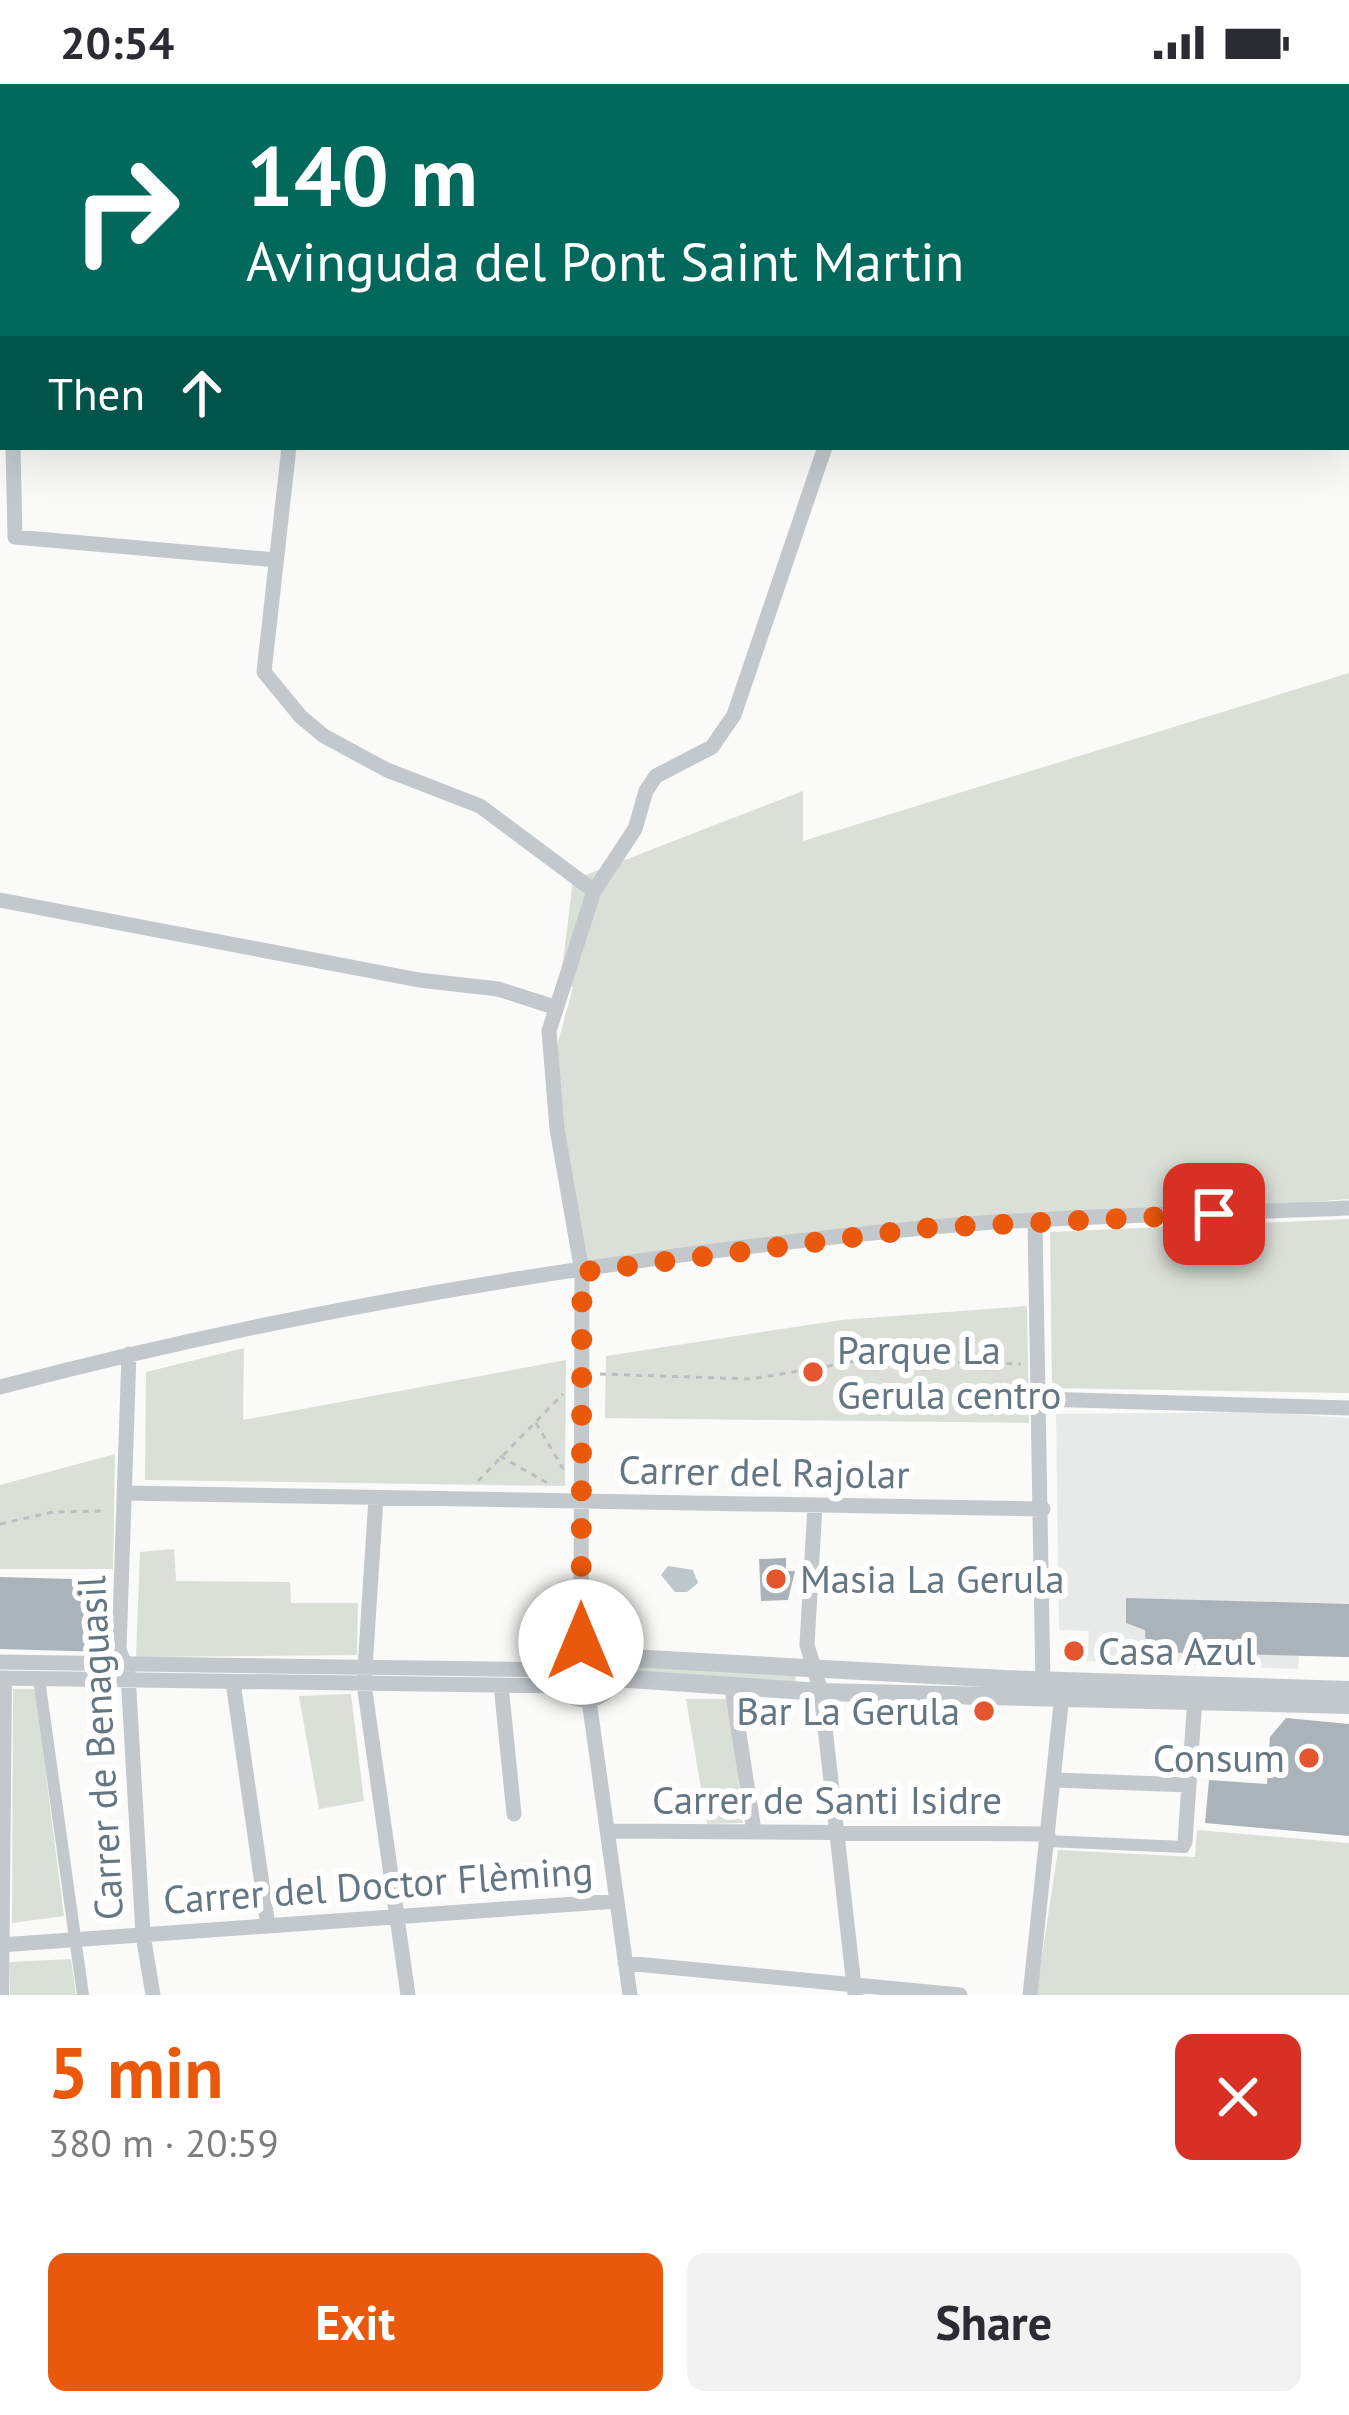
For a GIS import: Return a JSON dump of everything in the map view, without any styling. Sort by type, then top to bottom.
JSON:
[{"type":"street","points":[[13,450],[14,537],[277,560]]},
{"type":"street","points":[[290,450],[265,672],[301,718],[324,736],[387,770],[480,806],[594,891]]},
{"type":"street","points":[[581,1642],[582,1272],[550,1072],[554,1007],[594,891],[635,830],[656,776],[697,759],[724,733],[734,715],[824,450]]},
{"type":"street","points":[[0,901],[418,980],[498,989],[554,1007]]},
{"type":"street","points":[[0,1387],[311,1316],[582,1272],[926,1228],[1349,1208]]},
{"type":"street","points":[[1030,1995],[1055,1780],[1035,1222]]},
{"type":"street","name":"Carrer de Benaguasil","points":[[129,1354],[119,1649],[127,1673],[143,1935],[153,1995]]},
{"type":"street","points":[[1040,1399],[1349,1408]]},
{"type":"street","points":[[376,1498],[370,1651],[364,1676],[408,1995]]},
{"type":"street","name":"Carrer del Rajolar","points":[[124,1502],[376,1498],[1043,1509]]},
{"type":"street","points":[[815,1505],[808,1645],[820,1692],[854,1990]]},
{"type":"street","points":[[581,1642],[599,1644],[612,1657],[614,1678],[605,1693],[589,1700],[573,1697],[559,1678],[561,1655],[581,1642]]},
{"type":"street","points":[[612,1657],[812,1668],[1050,1690],[1349,1705]]},
{"type":"street","points":[[2,1673],[559,1678]]},
{"type":"street","points":[[2,1673],[39,1679],[127,1673],[232,1682],[364,1676],[501,1685],[559,1678]]},
{"type":"street","points":[[2,1673],[3,1995]]},
{"type":"street","points":[[614,1678],[820,1692],[1349,1690]]},
{"type":"street","points":[[39,1679],[83,1995]]},
{"type":"street","points":[[232,1682],[268,1926]]},
{"type":"street","points":[[501,1685],[514,1814]]},
{"type":"street","points":[[732,1688],[754,1831]]},
{"type":"street","points":[[1047,1838],[1184,1847],[1195,1698]]},
{"type":"street","points":[[589,1700],[630,1995]]},
{"type":"street","points":[[1055,1780],[1189,1785]]},
{"type":"street","name":"Carrer de Santi Isidre","points":[[607,1831],[1047,1838]]},
{"type":"street","name":"Carrer del Doctor Flèming","points":[[2,1945],[617,1901]]},
{"type":"street","points":[[625,1963],[854,1990],[960,1995]]},
{"type":"path","points":[[460,1500],[583,1373],[751,1379],[864,1360],[1040,1363]]},
{"type":"path","points":[[536,1422],[582,1502]]},
{"type":"path","points":[[500,1456],[582,1502]]},
{"type":"path","points":[[0,1524],[124,1502]]},
{"type":"shaded area","points":[[1349,673],[1349,1199],[1035,1223],[582,1272],[550,1072],[573,987],[560,986],[573,880],[803,791],[803,841]]},
{"type":"shaded area","points":[[1349,1219],[1349,1393],[1052,1388],[1050,1232]]},
{"type":"shaded area","points":[[1027,1306],[1029,1423],[605,1418],[606,1356],[841,1320]]},
{"type":"shaded area","points":[[244,1348],[243,1420],[566,1360],[565,1486],[145,1480],[146,1372]]},
{"type":"shaded area","points":[[1257,1412],[1349,1418],[1349,1657],[1299,1656],[1298,1669],[1087,1661],[1089,1631],[1059,1630],[1056,1414]]},
{"type":"shaded area","points":[[115,1454],[113,1569],[0,1569],[0,1485]]},
{"type":"shaded area","points":[[174,1549],[176,1581],[290,1582],[291,1603],[358,1603],[357,1655],[136,1657],[140,1552]]},
{"type":"shaded area","points":[[668,1566],[693,1570],[698,1583],[687,1592],[675,1592],[661,1575]]},
{"type":"shaded area","points":[[588,1652],[601,1658],[607,1671],[601,1684],[588,1690],[575,1684],[569,1671],[575,1658]]},
{"type":"shaded area","points":[[622,1664],[796,1676],[795,1685],[621,1676]]},
{"type":"shaded area","points":[[13,1689],[35,1689],[64,1916],[12,1923]]},
{"type":"shaded area","points":[[351,1694],[364,1801],[319,1809],[299,1696]]},
{"type":"shaded area","points":[[686,1699],[729,1699],[743,1823],[707,1824]]},
{"type":"shaded area","points":[[1197,1830],[1349,1843],[1349,1995],[1036,1995],[1058,1850],[1195,1857]]},
{"type":"shaded area","points":[[71,1959],[76,1995],[10,1995],[9,1962]]},
{"type":"building","name":"Masia La Gerula","points":[[786,1558],[786,1571],[795,1571],[788,1600],[761,1601],[759,1559]]},
{"type":"building","points":[[0,1577],[109,1580],[107,1652],[0,1649]]},
{"type":"building","points":[[1126,1598],[1349,1604],[1349,1657],[1146,1652],[1145,1630],[1126,1623]]},
{"type":"building","name":"Consum","points":[[1286,1718],[1349,1724],[1349,1836],[1205,1823],[1209,1780],[1267,1784],[1270,1737]]},
{"type":"place","name":"Parque La Gerula centro","points":[[813,1372]]},
{"type":"place","name":"Masia La Gerula","points":[[776,1579]]},
{"type":"place","name":"Casa Azul","points":[[1074,1651]]},
{"type":"place","name":"Bar La Gerula","points":[[984,1711]]},
{"type":"place","name":"Consum","points":[[1309,1758]]},
{"type":"route","points":[[581,1642],[582,1272],[697,1253],[926,1228],[1214,1214]]}]
